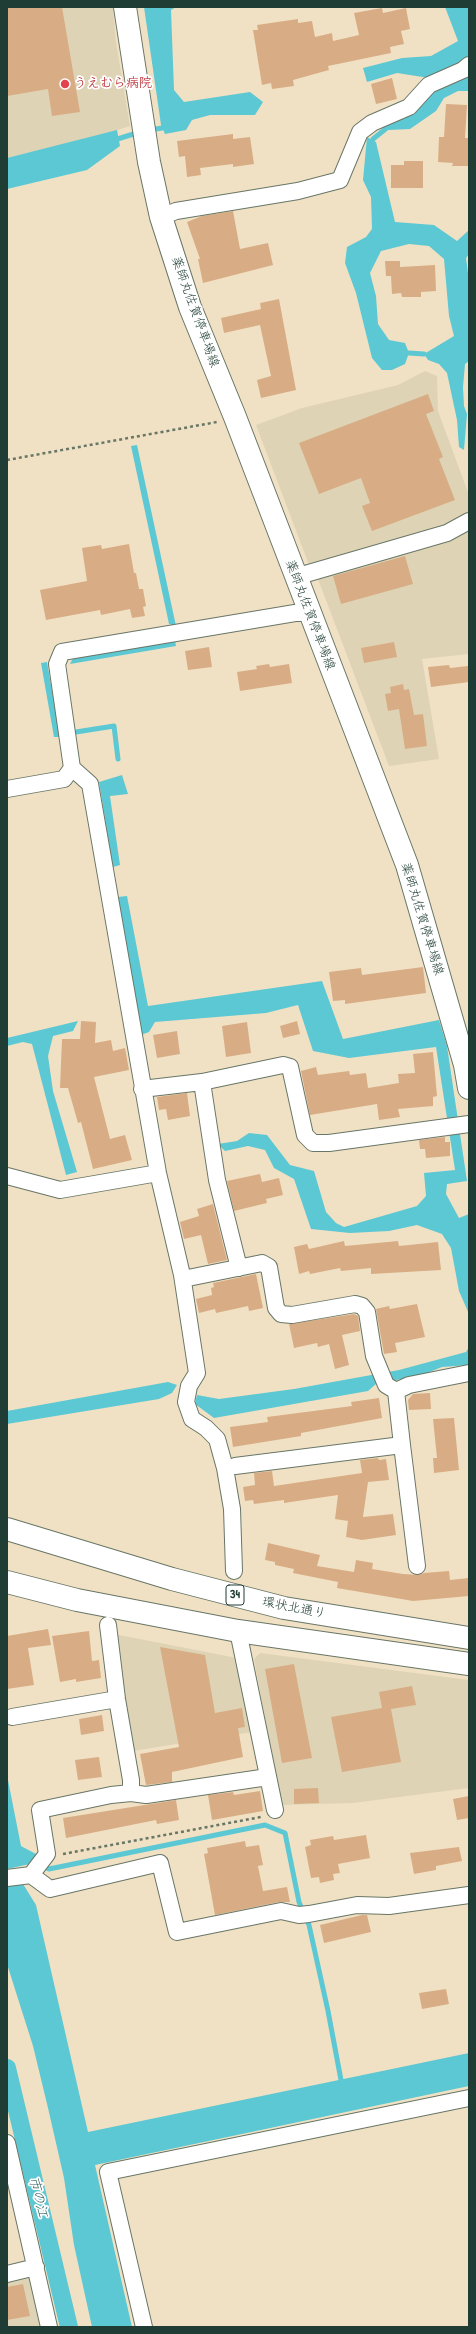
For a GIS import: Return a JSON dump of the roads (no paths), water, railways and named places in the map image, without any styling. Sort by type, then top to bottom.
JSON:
[{"type":"main road","name":"薬師丸佐賀停車場線","points":[[126,7],[146,144],[161,218],[190,307],[235,417],[407,865],[467,1065],[469,1088]]},
{"type":"main road","name":"環状北通り","points":[[7,1529],[172,1579],[284,1608],[469,1638]]},
{"type":"main road","points":[[7,1582],[77,1600],[238,1631],[469,1664]]},
{"type":"street","points":[[161,218],[176,211],[298,191],[340,180],[360,132],[372,123],[409,107],[429,85],[466,67]]},
{"type":"street","points":[[295,576],[447,533],[469,521]]},
{"type":"street","points":[[234,1571],[232,1509],[226,1468],[217,1439],[206,1428],[192,1419],[186,1402],[189,1386],[197,1373],[182,1275],[158,1173],[142,1089],[90,784],[72,768],[56,664],[62,652],[295,613],[310,613]]},
{"type":"street","points":[[7,789],[64,779],[72,768]]},
{"type":"street","points":[[142,1089],[202,1082],[283,1065],[290,1068],[305,1135],[313,1143],[329,1144],[467,1124]]},
{"type":"street","points":[[202,1082],[217,1180],[239,1268]]},
{"type":"street","points":[[7,1176],[60,1190],[158,1173]]},
{"type":"street","points":[[182,1275],[188,1278],[262,1263],[269,1267],[276,1308],[286,1315],[355,1304],[362,1306],[367,1312],[374,1356],[379,1369],[391,1388],[402,1445],[417,1566]]},
{"type":"street","points":[[391,1388],[469,1373]]},
{"type":"street","points":[[235,1466],[402,1445]]},
{"type":"street","points":[[108,1625],[117,1699],[131,1780],[131,1793]]},
{"type":"street","points":[[238,1631],[268,1776],[270,1813]]},
{"type":"street","points":[[12,1717],[117,1699]]},
{"type":"street","points":[[268,1776],[146,1795],[131,1793],[40,1810],[37,1866],[50,1888],[160,1863],[177,1932],[282,1911],[304,1915],[357,1905],[390,1906],[469,1896]]},
{"type":"street","points":[[7,1878],[37,1866]]},
{"type":"street","points":[[144,2327],[108,2172],[469,2098]]},
{"type":"street","points":[[7,2143],[49,2327]]},
{"type":"street","points":[[7,2274],[36,2267]]},
{"type":"water","points":[[144,7],[176,7],[171,10],[174,90],[184,102],[250,92],[263,102],[255,115],[210,115],[192,120],[186,130],[165,134],[161,125]]},
{"type":"water","points":[[445,7],[469,7],[469,54],[466,59],[429,78],[397,73],[367,82],[363,68],[402,58],[431,56],[458,41]]},
{"type":"water","points":[[469,75],[469,91],[458,91],[444,98],[436,111],[410,129],[389,130],[385,123],[427,93]]},
{"type":"water","points":[[117,130],[120,146],[87,170],[7,189],[7,158]]},
{"type":"water","points":[[367,137],[376,142],[395,222],[434,225],[457,241],[469,230],[469,254],[466,258],[469,281],[469,361],[465,364],[463,387],[464,406],[467,414],[464,450],[459,447],[457,420],[447,373],[439,364],[428,360],[424,354],[454,336],[449,316],[444,259],[429,246],[409,244],[381,251],[370,273],[376,296],[378,324],[389,340],[405,343],[409,353],[405,364],[392,370],[382,370],[372,358],[356,293],[345,263],[347,247],[366,237],[372,229],[371,197],[363,180]]},
{"type":"water","points":[[137,445],[176,626],[169,624],[131,446]]},
{"type":"water","points":[[175,640],[176,646],[70,664],[74,656]]},
{"type":"water","points":[[47,662],[60,737],[54,737],[41,663]]},
{"type":"water","points":[[122,775],[128,794],[110,796],[120,865],[113,867],[99,782]]},
{"type":"water","points":[[127,896],[148,1006],[322,981],[343,1039],[439,1020],[447,1046],[467,1181],[447,1184],[446,1194],[459,1218],[469,1214],[469,1314],[459,1291],[451,1248],[442,1234],[417,1225],[389,1231],[350,1233],[311,1229],[294,1179],[274,1168],[265,1150],[248,1146],[225,1151],[218,1144],[237,1141],[249,1133],[267,1135],[290,1165],[314,1171],[326,1212],[336,1223],[344,1227],[417,1206],[426,1196],[424,1173],[455,1170],[436,1047],[349,1058],[313,1051],[298,1005],[266,1013],[155,1022],[149,1032],[141,1035],[118,897]]},
{"type":"water","points":[[78,1021],[73,1031],[53,1036],[48,1056],[53,1091],[77,1172],[66,1175],[32,1044],[23,1042],[7,1046],[7,1038]]},
{"type":"water","points":[[469,1347],[469,1365],[442,1367],[422,1375],[376,1384],[368,1391],[214,1418],[195,1404],[197,1395],[219,1399],[294,1389],[399,1370],[466,1352]]},
{"type":"water","points":[[168,1382],[177,1385],[172,1393],[159,1399],[7,1424],[7,1411]]},
{"type":"water","points":[[7,1775],[21,1846],[36,1854],[37,1859],[30,1864],[7,1869]]},
{"type":"water","points":[[23,1884],[36,1905],[88,2132],[469,2053],[469,2086],[95,2165],[132,2327],[92,2327],[74,2245],[64,2178],[48,2108],[33,2046],[7,1964],[7,1886]]},
{"type":"waterway","points":[[373,139],[388,127]]},
{"type":"waterway","points":[[150,130],[162,128]]},
{"type":"waterway","points":[[111,141],[140,132]]},
{"type":"waterway","points":[[409,353],[424,354]]},
{"type":"waterway","points":[[76,732],[114,726],[118,759]]},
{"type":"waterway","points":[[42,1866],[49,1869],[265,1825],[285,1833],[299,1902],[309,1925],[328,2011],[341,2080]]},
{"type":"waterway","name":"市の江","points":[[7,2068],[69,2327]]},
{"type":"place","name":"うえむら病院","points":[[65,84]]}]
